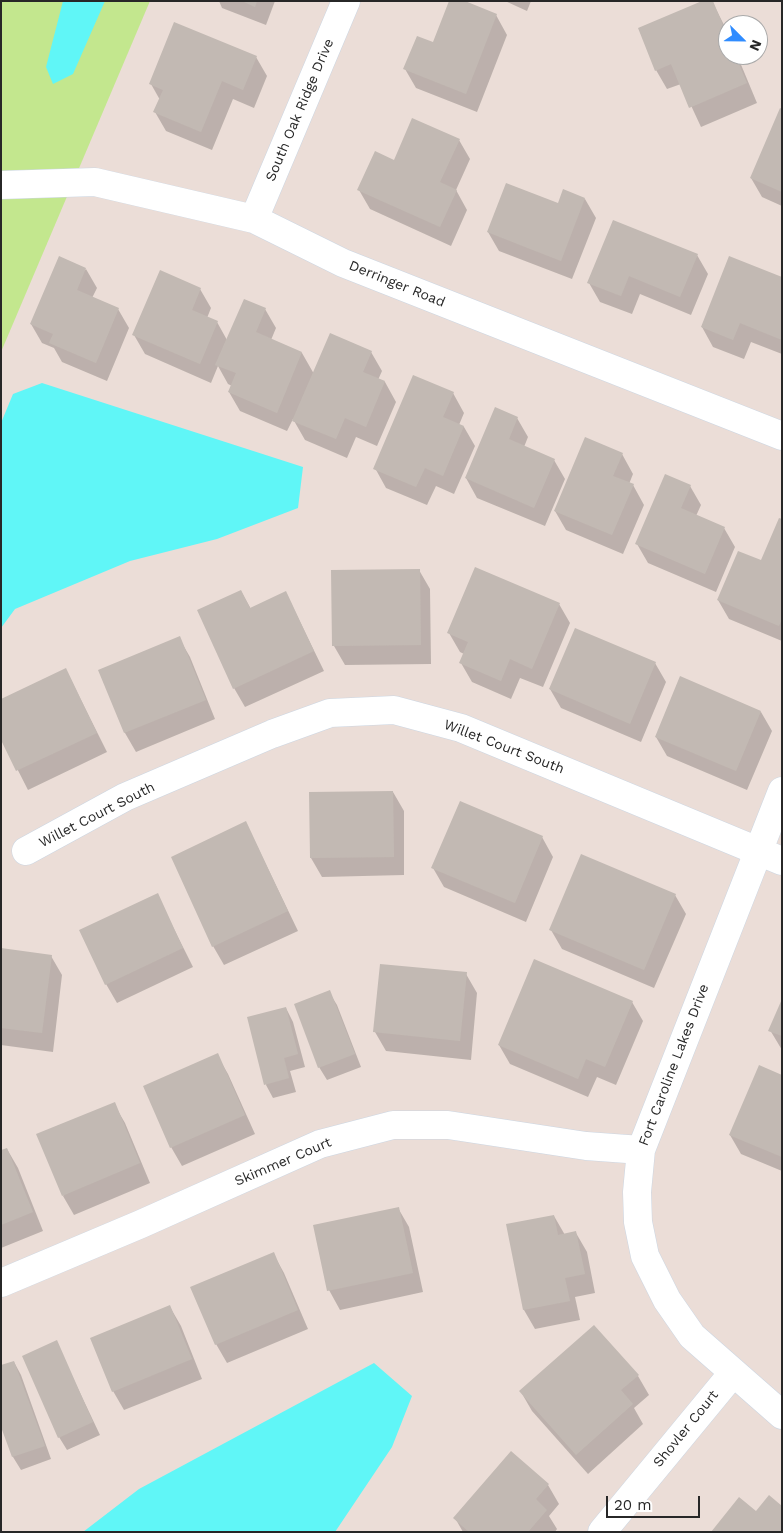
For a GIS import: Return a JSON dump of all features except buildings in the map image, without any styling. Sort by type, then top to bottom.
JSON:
[{"type":"street","name":"South Oak Ridge Drive","points":[[254,219],[346,1]]},
{"type":"street","name":"Derringer Road","points":[[1,185],[94,182],[254,219],[344,263],[782,436]]},
{"type":"street","name":"Willet Court South","points":[[26,850],[125,797],[272,734],[330,713],[394,710],[461,728],[770,856]]},
{"type":"street","name":"Fort Caroline Lakes Drive","points":[[782,791],[770,856],[641,1150],[637,1192],[638,1222],[645,1256],[667,1300],[692,1336],[782,1415]]},
{"type":"street","name":"Skimmer Court","points":[[1,1282],[141,1224],[320,1144],[394,1125],[448,1125],[586,1146],[641,1150]]},
{"type":"street","name":"Shovler Court","points":[[602,1532],[733,1373]]},
{"type":"green space","points":[[1,1],[150,1],[1,352]]},
{"type":"water","points":[[63,1],[105,1],[73,74],[53,84],[46,67]]},
{"type":"water","points":[[42,383],[303,467],[298,508],[217,539],[130,561],[15,609],[1,628],[1,423],[13,394]]},
{"type":"water","points":[[374,1363],[412,1396],[392,1447],[335,1532],[83,1532],[139,1489]]}]
